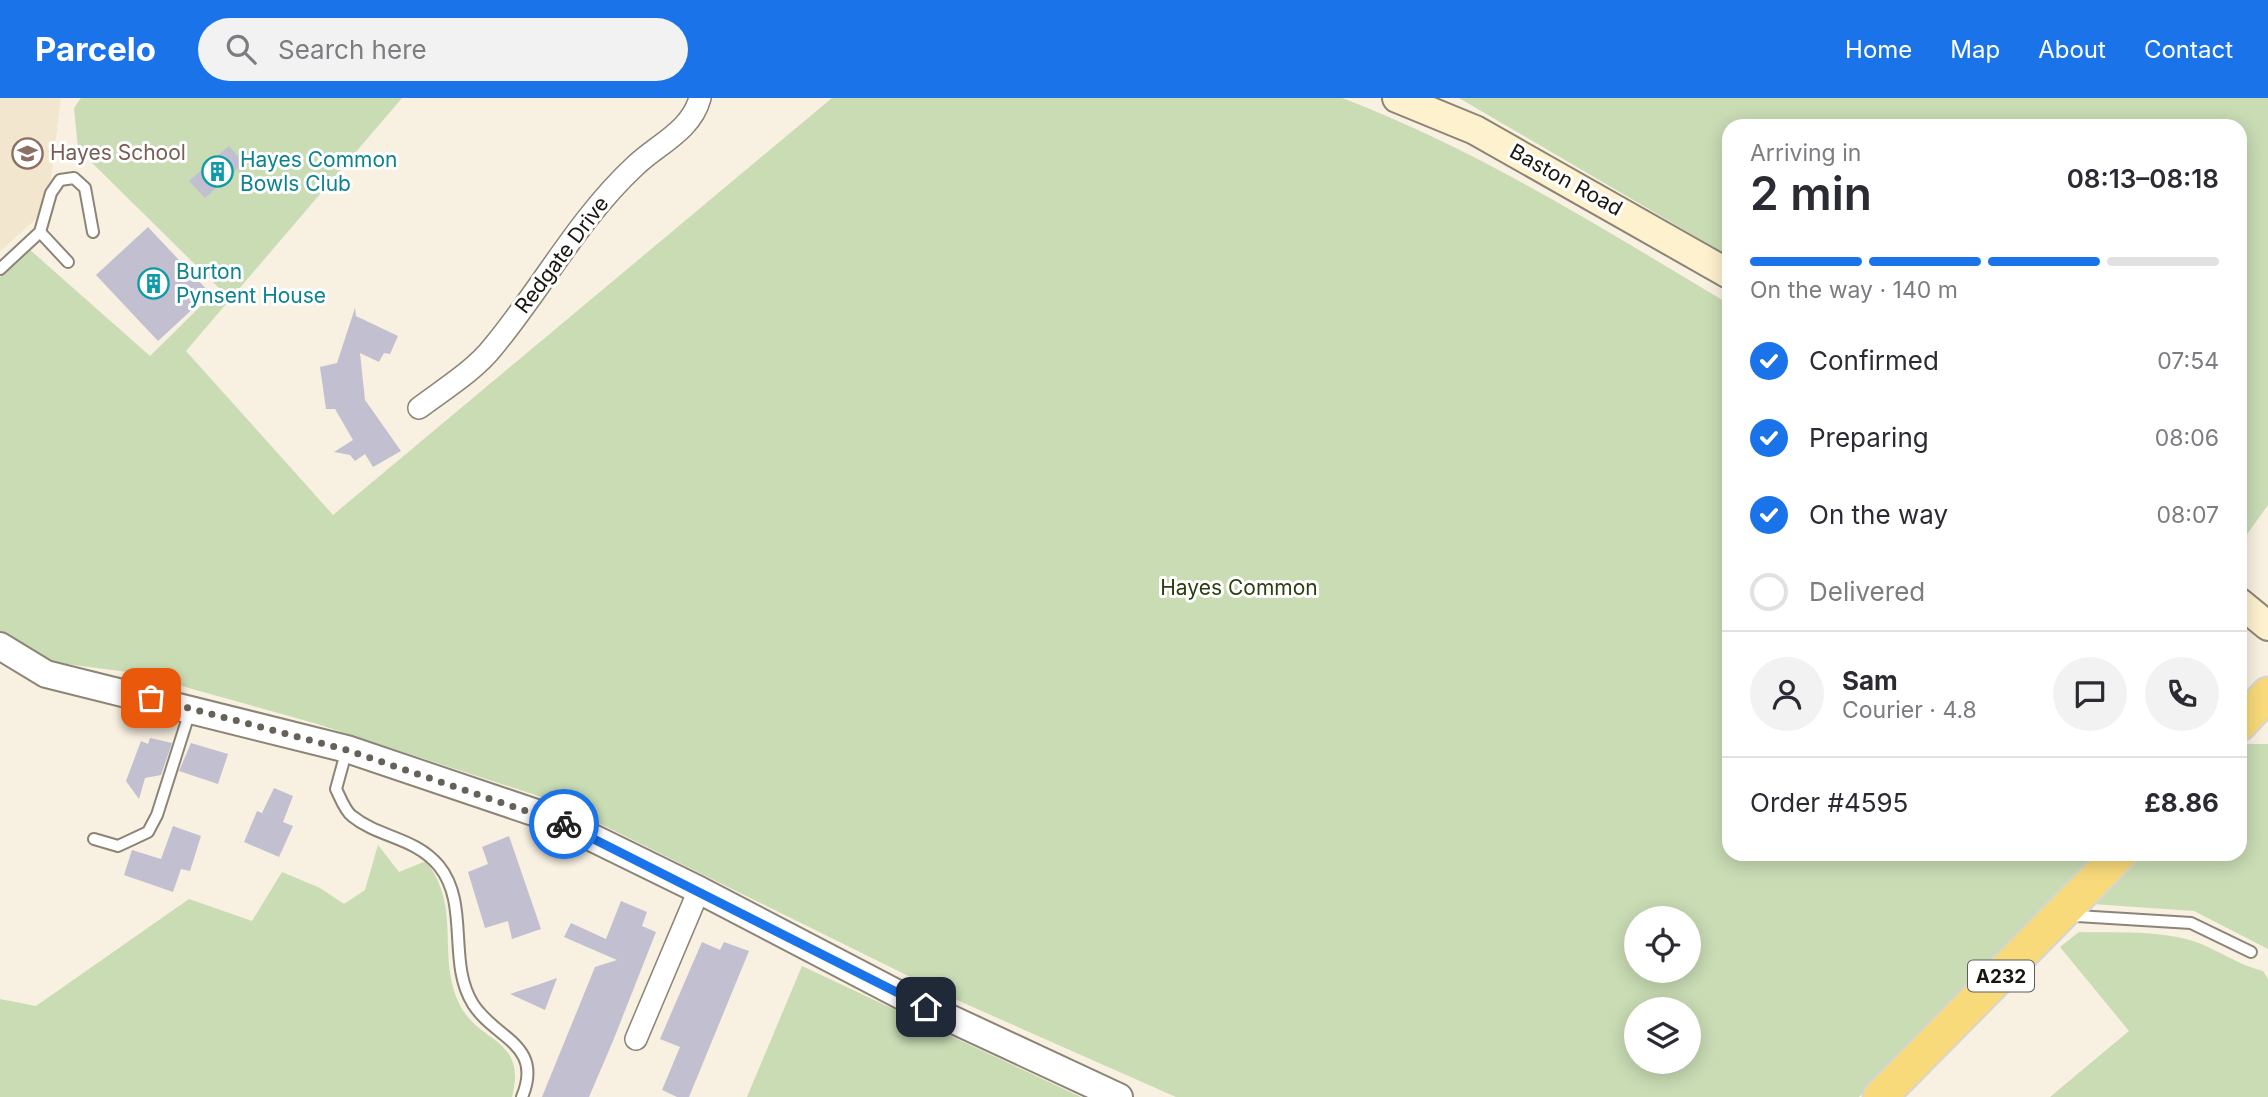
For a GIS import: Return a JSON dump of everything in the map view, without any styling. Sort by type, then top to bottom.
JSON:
[{"type":"highway","points":[[2247,716],[2268,694]]},
{"type":"highway","name":"A232","points":[[1880,1097],[2068,911],[2114,861]]},
{"type":"main road","name":"Baston Road","points":[[1397,98],[1475,130],[1722,270]]},
{"type":"main road","points":[[2247,609],[2268,626]]},
{"type":"street","name":"Redgate Drive","points":[[419,408],[492,348],[607,195],[635,165],[679,131],[696,110],[699,98]]},
{"type":"street","points":[[0,646],[46,674],[191,708],[347,750],[554,819],[699,890],[902,996],[1119,1097]]},
{"type":"street","points":[[636,1039],[699,890]]},
{"type":"lane","points":[[0,269],[40,232],[54,185],[68,178],[74,178],[85,188],[93,232]]},
{"type":"lane","points":[[40,232],[68,262]]},
{"type":"lane","points":[[94,839],[118,846],[148,832],[157,816],[191,708]]},
{"type":"lane","points":[[347,750],[336,789],[350,815],[379,831],[402,838],[440,867],[451,890],[465,986],[473,1005],[523,1053],[529,1067],[529,1082],[522,1097]]},
{"type":"lane","points":[[2068,911],[2077,916],[2191,923],[2251,952]]},
{"type":"shaded area","name":"Hayes School","points":[[0,98],[61,98],[47,209],[0,251]]},
{"type":"green space","name":"Hayes Common","points":[[81,98],[402,98],[186,351],[333,515],[832,98],[1342,98],[1443,142],[1540,192],[1722,300],[1722,861],[2087,861],[1859,1097],[1176,1097],[957,1000],[554,801],[314,723],[135,673],[51,662],[0,631],[0,277],[29,249],[150,356],[219,288],[78,149],[74,108]]},
{"type":"green space","points":[[1459,98],[2268,98],[2268,505],[2247,534],[2247,119],[1722,119],[1722,252]]},
{"type":"green space","points":[[2247,744],[2268,744],[2268,949],[2194,911],[2093,904],[2133,861],[2247,861]]},
{"type":"green space","points":[[378,845],[399,872],[426,861],[437,879],[446,913],[449,965],[458,1001],[476,1026],[507,1051],[513,1062],[515,1077],[512,1097],[0,1097],[0,999],[36,1006],[189,899],[252,921],[282,872],[320,888],[344,904],[365,890]]},
{"type":"green space","points":[[2079,932],[2179,937],[2202,944],[2263,971],[2268,979],[2268,1097],[2050,1097],[2129,1031],[2060,947]]},
{"type":"green space","points":[[802,966],[1081,1097],[747,1097]]},
{"type":"building","name":"Hayes Common Bowls Club","points":[[229,146],[244,163],[205,198],[189,181]]},
{"type":"building","name":"Burton Pynsent House","points":[[148,227],[210,293],[158,341],[96,275]]},
{"type":"building","points":[[355,308],[356,316],[398,336],[390,354],[384,353],[379,362],[360,353],[365,400],[401,451],[373,467],[365,454],[355,461],[350,455],[334,452],[353,440],[335,409],[326,409],[320,367],[337,363]]},
{"type":"building","points":[[150,738],[172,743],[161,775],[145,778],[139,799],[126,781],[141,741],[148,744]]},
{"type":"building","points":[[191,743],[228,754],[218,784],[179,771]]},
{"type":"building","points":[[274,788],[293,796],[283,822],[293,826],[279,857],[244,842],[257,811],[262,813]]},
{"type":"building","points":[[173,826],[201,836],[190,871],[181,869],[173,892],[124,875],[132,850],[161,859]]},
{"type":"building","points":[[509,836],[541,929],[512,939],[508,921],[485,928],[468,872],[488,864],[482,847]]},
{"type":"building","points":[[621,901],[647,912],[642,926],[656,932],[613,1041],[589,1097],[542,1097],[595,967],[617,960],[564,937],[571,923],[606,939]]},
{"type":"building","points":[[702,942],[720,950],[724,942],[749,951],[689,1097],[677,1097],[662,1090],[680,1047],[660,1039]]},
{"type":"building","points":[[557,978],[545,1010],[510,994],[543,983]]},
{"type":"way so far","points":[[151,698],[347,750],[564,824]]},
{"type":"place","name":"Hayes School","points":[[27,153]]},
{"type":"place","name":"Hayes Common Bowls Club","points":[[217,172]]},
{"type":"place","name":"Burton Pynsent House","points":[[153,284]]},
{"type":"route","points":[[564,824],[926,1007]]}]
